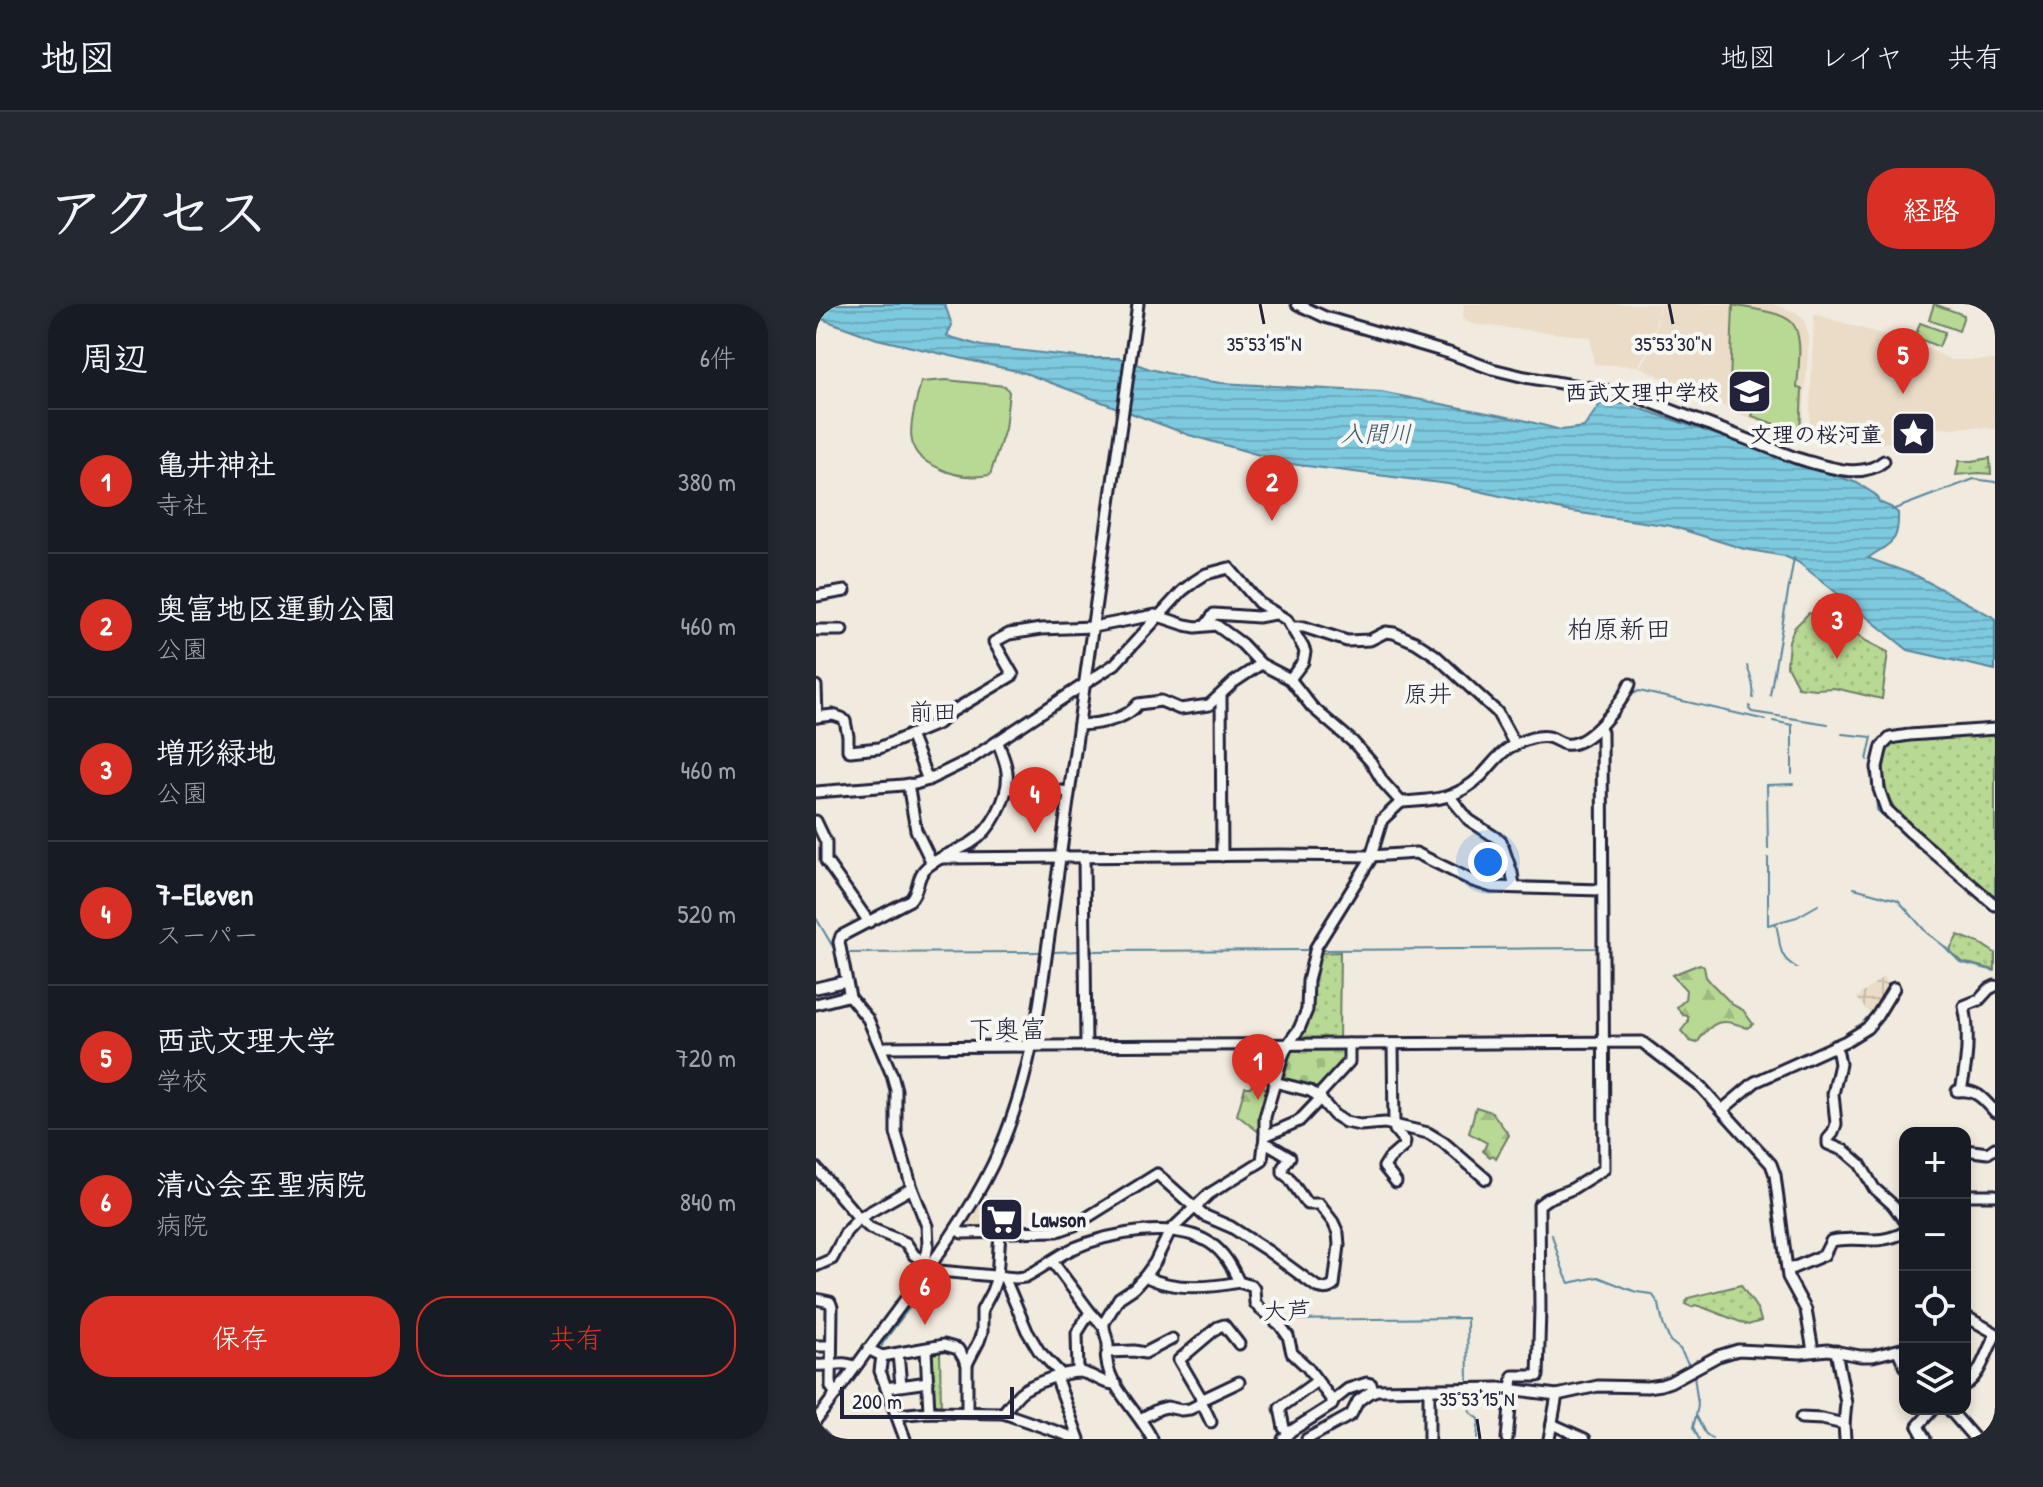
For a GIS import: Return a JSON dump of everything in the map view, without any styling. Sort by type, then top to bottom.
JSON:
[{"type":"street","points":[[816,1420],[956,1229],[1004,1140],[1023,1087],[1060,857],[1138,304]]},
{"type":"street","points":[[1297,304],[1325,317],[1449,353],[1502,372],[1632,395],[1796,458],[1822,465],[1860,471],[1884,461]]},
{"type":"street","points":[[816,792],[928,780],[969,760],[1115,664],[1195,581],[1206,574],[1229,568],[1251,596],[1287,620],[1292,627],[1305,652],[1301,666],[1290,679]]},
{"type":"street","points":[[816,596],[845,591]]},
{"type":"street","points":[[1206,625],[1214,614],[1258,617],[1275,614]]},
{"type":"street","points":[[816,686],[817,717],[833,715],[842,718],[846,726],[848,750],[879,748],[939,723],[951,712],[1013,675],[994,642],[1009,634],[1145,616],[1160,616],[1185,625],[1216,625],[1242,644],[1261,664],[1290,679],[1312,707],[1353,742],[1401,802]]},
{"type":"street","points":[[1292,627],[1304,627],[1347,641],[1370,640],[1386,632],[1415,642],[1435,655],[1497,712],[1515,745]]},
{"type":"street","points":[[816,630],[842,630]]},
{"type":"street","points":[[1079,725],[1107,721],[1149,701],[1161,701],[1180,709],[1209,705],[1234,682],[1261,664]]},
{"type":"street","points":[[1103,1326],[1119,1298],[1134,1288],[1155,1262],[1170,1231],[1209,1194],[1262,1161],[1265,1117],[1288,1044],[1307,1010],[1308,981],[1315,949],[1371,856],[1382,820],[1401,802],[1450,797],[1461,792],[1515,745],[1539,737],[1568,745],[1575,742],[1609,718],[1630,684]]},
{"type":"street","points":[[1221,695],[1222,856]]},
{"type":"street","points":[[1507,1439],[1513,1376],[1538,1376],[1539,1205],[1604,1169],[1604,1042],[1598,889],[1602,732],[1599,727]]},
{"type":"street","points":[[1995,729],[1890,738],[1882,746],[1873,766],[1886,809],[1995,905]]},
{"type":"street","points":[[910,735],[928,780]]},
{"type":"street","points":[[928,1264],[927,1226],[896,1133],[896,1090],[868,1019],[850,997],[839,942],[841,936],[910,900],[916,894],[922,871],[982,834],[1000,807],[1006,789],[1007,771],[998,742]]},
{"type":"street","points":[[908,784],[916,830],[936,861]]},
{"type":"street","points":[[1006,789],[1069,792]]},
{"type":"street","points":[[1450,797],[1469,820],[1501,841],[1514,886]]},
{"type":"street","points":[[816,821],[826,842],[826,861],[869,922]]},
{"type":"street","points":[[936,861],[1416,853],[1485,885],[1598,889]]},
{"type":"street","points":[[1084,857],[1086,1045]]},
{"type":"street","points":[[816,866],[826,861]]},
{"type":"street","points":[[816,988],[846,981]]},
{"type":"street","points":[[1995,986],[1976,1002],[1964,1006],[1968,1026],[1966,1066],[1959,1090],[1978,1093],[1995,1112]]},
{"type":"street","points":[[1722,1110],[1755,1082],[1867,1028],[1894,988]]},
{"type":"street","points":[[816,1004],[850,997]]},
{"type":"street","points":[[882,1049],[1642,1042],[1701,1087],[1764,1154],[1774,1169],[1790,1283],[1806,1310],[1813,1351]]},
{"type":"street","points":[[1265,1140],[1299,1121],[1349,1062],[1349,1044]]},
{"type":"street","points":[[1393,1044],[1394,1125],[1405,1142],[1384,1167],[1396,1182]]},
{"type":"street","points":[[1834,1046],[1840,1064],[1833,1094],[1836,1124],[1828,1144],[1845,1151],[1860,1164],[1874,1188],[1899,1213]]},
{"type":"street","points":[[1274,1082],[1304,1088],[1319,1097],[1334,1115],[1345,1122],[1360,1125],[1380,1122],[1437,1137],[1486,1179]]},
{"type":"street","points":[[956,1229],[962,1233],[1052,1233],[1075,1225],[1157,1174],[1207,1218],[1231,1227],[1317,1287],[1327,1289],[1334,1285],[1339,1245],[1336,1227],[1319,1204],[1307,1204],[1283,1173],[1283,1167],[1290,1157],[1265,1140]]},
{"type":"street","points":[[1971,1151],[1988,1153],[1995,1148]]},
{"type":"street","points":[[816,1168],[870,1228],[906,1243],[914,1255],[939,1271],[1025,1277],[1071,1250],[1110,1236],[1151,1230],[1170,1231],[1213,1244],[1239,1282]]},
{"type":"street","points":[[816,1266],[832,1259],[846,1232],[859,1218],[912,1188]]},
{"type":"street","points":[[1971,1195],[1995,1195]]},
{"type":"street","points":[[1000,1233],[1000,1277],[1027,1331],[1059,1376],[1078,1439]]},
{"type":"street","points":[[1788,1270],[1824,1255],[1828,1243],[1832,1241],[1849,1238],[1881,1241],[1899,1234]]},
{"type":"street","points":[[1052,1261],[1103,1326],[1109,1346],[1107,1364],[1129,1406],[1152,1439]]},
{"type":"street","points":[[1145,1276],[1171,1286],[1239,1282],[1252,1286],[1255,1303],[1280,1325],[1288,1336],[1292,1353],[1334,1400]]},
{"type":"street","points":[[967,1412],[967,1364],[982,1332],[982,1310],[1000,1277]]},
{"type":"street","points":[[816,1299],[832,1304],[831,1387],[836,1394]]},
{"type":"street","points":[[1078,1372],[1077,1333],[1090,1312]]},
{"type":"street","points":[[1971,1320],[1995,1334],[1971,1382]]},
{"type":"street","points":[[1211,1422],[1179,1360],[1221,1325],[1239,1344]]},
{"type":"street","points":[[1108,1352],[1145,1353],[1172,1339]]},
{"type":"street","points":[[868,1349],[882,1356],[944,1345],[958,1349],[967,1364]]},
{"type":"street","points":[[816,1346],[831,1346]]},
{"type":"street","points":[[926,1349],[929,1412]]},
{"type":"street","points":[[1307,1439],[1351,1415],[1358,1401],[1373,1391],[1510,1389],[1557,1395],[1598,1386],[1661,1385],[1718,1356],[1735,1351],[1836,1351],[1873,1356],[1899,1350]]},
{"type":"street","points":[[1836,1351],[1846,1403],[1845,1439]]},
{"type":"street","points":[[898,1354],[901,1385]]},
{"type":"street","points":[[882,1356],[880,1371],[905,1439]]},
{"type":"street","points":[[816,1365],[848,1363],[855,1367]]},
{"type":"street","points":[[1003,1413],[1023,1390],[1059,1376],[1078,1372],[1108,1384],[1116,1384]]},
{"type":"street","points":[[1317,1381],[1280,1408],[1286,1436],[1332,1405],[1348,1389],[1367,1383],[1371,1384],[1373,1391]]},
{"type":"street","points":[[886,1388],[928,1382]]},
{"type":"street","points":[[1140,1419],[1167,1407],[1190,1409],[1239,1382]]},
{"type":"street","points":[[1429,1389],[1429,1439]]},
{"type":"street","points":[[1549,1439],[1557,1395]]},
{"type":"street","points":[[897,1415],[1003,1413],[1078,1439]]},
{"type":"street","points":[[1925,1439],[1918,1426],[1928,1415]]},
{"type":"street","points":[[1954,1415],[1975,1439]]},
{"type":"street","points":[[1801,1418],[1844,1424]]},
{"type":"street","points":[[1552,1424],[1585,1439]]},
{"type":"street","points":[[816,1431],[824,1439]]},
{"type":"shaded area","points":[[1464,304],[1659,304],[1653,341],[1638,366],[1594,364],[1590,337],[1472,324],[1463,319]]},
{"type":"shaded area","name":"西武文理中学校","points":[[1660,304],[1773,304],[1803,318],[1809,337],[1802,437],[1747,417],[1640,367],[1654,342]]},
{"type":"shaded area","points":[[1814,314],[1927,348],[1951,360],[1995,360],[1995,429],[1901,429],[1891,442],[1860,444],[1809,436]]},
{"type":"shaded area","points":[[1883,977],[1890,987],[1872,1017],[1857,998]]},
{"type":"shaded area","points":[[985,1197],[1011,1197],[1010,1230],[965,1230]]},
{"type":"green space","points":[[1934,304],[1964,315],[1959,331],[1929,320]]},
{"type":"green space","points":[[1733,305],[1777,314],[1794,325],[1799,342],[1797,388],[1802,389],[1800,433],[1752,416],[1761,395],[1730,383]]},
{"type":"green space","points":[[1920,323],[1945,332],[1939,347],[1915,337]]},
{"type":"green space","points":[[946,380],[1005,386],[1009,392],[1005,429],[990,475],[965,476],[947,472],[917,453],[911,434],[921,382]]},
{"type":"green space","points":[[1990,458],[1991,474],[1956,475],[1959,461]]},
{"type":"green space","points":[[1809,613],[1851,630],[1888,652],[1882,699],[1834,688],[1798,687],[1787,666],[1789,641],[1794,628]]},
{"type":"green space","points":[[1995,735],[1995,897],[1896,811],[1887,792],[1884,761],[1890,747],[1910,740]]},
{"type":"green space","points":[[1958,935],[1995,953],[1995,970],[1962,962],[1949,951]]},
{"type":"green space","points":[[1340,952],[1339,1041],[1297,1041],[1318,953]]},
{"type":"green space","points":[[1700,964],[1712,984],[1733,1005],[1743,1010],[1753,1024],[1747,1028],[1731,1022],[1718,1023],[1708,1029],[1697,1043],[1690,1041],[1681,1031],[1688,1022],[1688,1016],[1677,1007],[1685,1000],[1686,990],[1672,975]]},
{"type":"green space","points":[[1347,1047],[1348,1060],[1318,1094],[1286,1082],[1284,1077],[1289,1061],[1285,1059],[1292,1048]]},
{"type":"green space","points":[[1258,1078],[1266,1090],[1260,1133],[1237,1115],[1245,1087],[1250,1087]]},
{"type":"green space","points":[[1476,1107],[1492,1112],[1509,1135],[1496,1158],[1483,1151],[1487,1143],[1469,1133]]},
{"type":"green space","points":[[1741,1285],[1761,1321],[1748,1325],[1702,1307],[1685,1304],[1688,1298]]},
{"type":"green space","points":[[940,1349],[941,1409],[933,1409],[929,1353]]},
{"type":"water","name":"入間川","points":[[816,304],[941,304],[945,305],[952,325],[947,336],[982,346],[1085,358],[1119,358],[1150,369],[1221,383],[1381,392],[1561,430],[1584,427],[1600,404],[1627,404],[1857,483],[1876,495],[1879,502],[1898,513],[1897,531],[1888,545],[1868,558],[1917,576],[1995,618],[1995,670],[1908,650],[1798,562],[1784,556],[1744,549],[1671,526],[1566,511],[1448,484],[1291,464],[1189,435],[1025,373],[877,339],[819,318],[820,311]]},
{"type":"waterway","points":[[1892,510],[1974,479],[1995,482]]},
{"type":"waterway","points":[[1770,695],[1794,558]]},
{"type":"waterway","points":[[1747,666],[1753,698]]},
{"type":"waterway","points":[[1619,711],[1639,691],[1766,720]]},
{"type":"waterway","points":[[1750,706],[1752,712],[1828,724]]},
{"type":"waterway","points":[[1773,721],[1792,725],[1792,774]]},
{"type":"waterway","points":[[1842,734],[1872,737],[1867,760]]},
{"type":"waterway","points":[[1596,736],[1597,885]]},
{"type":"waterway","points":[[1870,773],[1874,787]]},
{"type":"waterway","points":[[1768,849],[1767,785],[1793,784]]},
{"type":"waterway","points":[[1876,794],[1877,810],[1969,889]]},
{"type":"waterway","points":[[1768,858],[1768,925],[1797,917],[1818,905]]},
{"type":"waterway","points":[[1854,888],[1898,900],[1927,933],[1960,962],[1995,971]]},
{"type":"waterway","points":[[1321,950],[1598,948],[1597,892]]},
{"type":"waterway","points":[[816,918],[836,952]]},
{"type":"waterway","points":[[1776,925],[1781,950],[1790,964],[1797,968]]},
{"type":"waterway","points":[[1089,951],[1310,950]]},
{"type":"waterway","points":[[1054,952],[1081,951]]},
{"type":"waterway","points":[[845,953],[1039,952]]},
{"type":"waterway","points":[[1552,1235],[1569,1283],[1598,1277],[1636,1292],[1652,1294],[1659,1304],[1670,1341],[1680,1349],[1690,1367]]},
{"type":"waterway","points":[[914,1259],[919,1272]]},
{"type":"waterway","points":[[882,1346],[924,1288],[923,1284]]},
{"type":"waterway","points":[[1279,1320],[1467,1318],[1468,1384]]},
{"type":"waterway","points":[[1694,1375],[1698,1405],[1696,1415],[1705,1433],[1712,1439]]},
{"type":"waterway","points":[[1468,1393],[1470,1412],[1479,1419],[1477,1439]]},
{"type":"waterway","points":[[1696,1416],[1693,1427],[1699,1439]]},
{"type":"place","name":"西武文理中学校","points":[[1750,392]]},
{"type":"place","name":"西武文理大学","points":[[1903,394]]},
{"type":"place","name":"文理の桜河童","points":[[1913,434]]},
{"type":"place","name":"奥富地区運動公園","points":[[1272,521]]},
{"type":"place","name":"増形緑地","points":[[1837,659]]},
{"type":"place","name":"7-Eleven","points":[[1035,833]]},
{"type":"place","name":"亀井神社","points":[[1258,1100]]},
{"type":"place","name":"Lawson","points":[[1001,1219]]},
{"type":"place","name":"清心会至聖病院","points":[[925,1325]]},
{"type":"district","name":"柏原新田","points":[[1619,628]]},
{"type":"district","name":"原井","points":[[1428,693]]},
{"type":"district","name":"前田","points":[[933,711]]},
{"type":"district","name":"下奥富","points":[[1007,1028]]},
{"type":"district","name":"大芦","points":[[1287,1310]]}]
